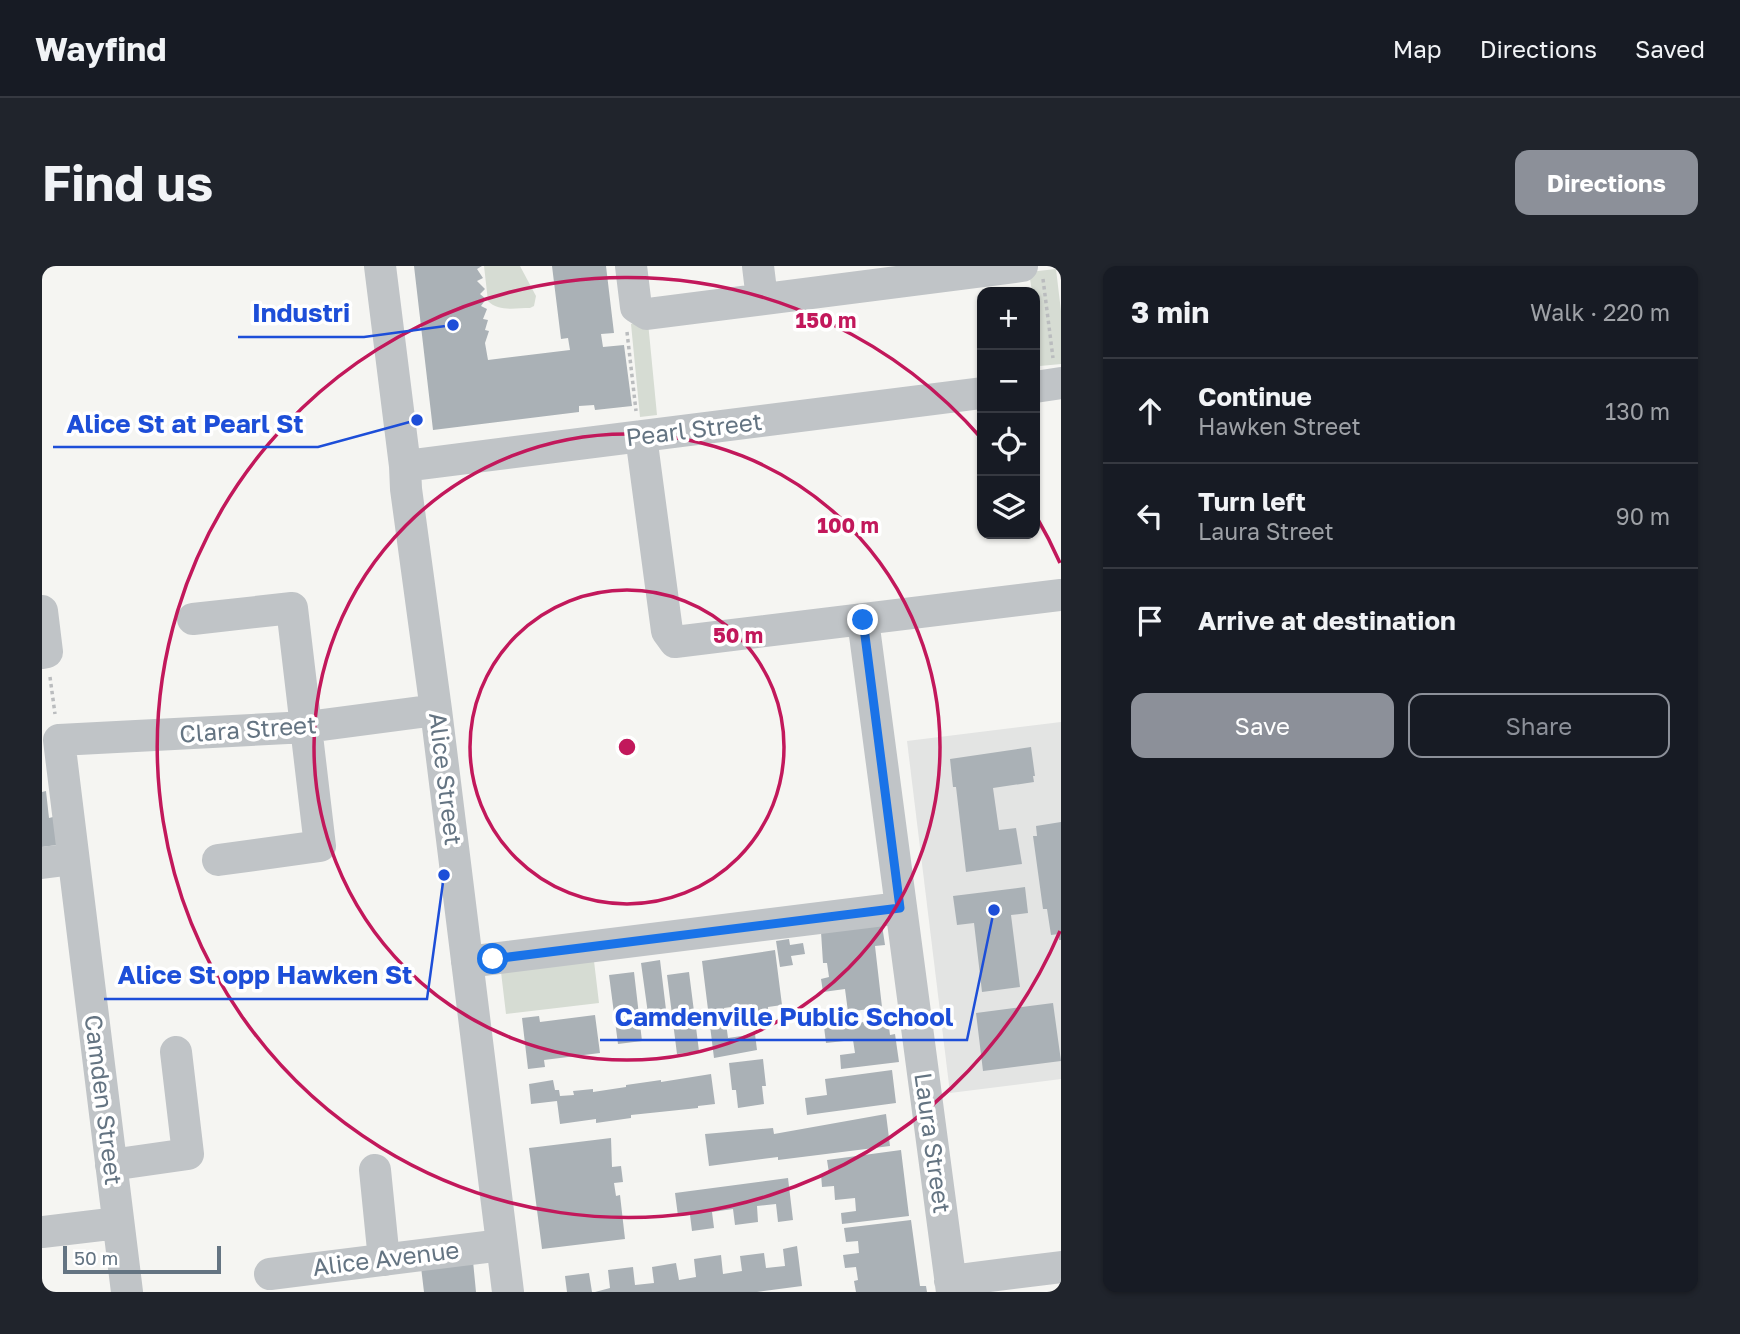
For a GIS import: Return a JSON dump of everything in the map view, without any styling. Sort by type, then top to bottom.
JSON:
[{"type":"street","name":"Alice Street","points":[[380,266],[508,1292]]},
{"type":"street","points":[[631,266],[637,322],[882,275],[1020,270]]},
{"type":"street","points":[[758,266],[762,299]]},
{"type":"street","name":"Pearl Street","points":[[405,466],[639,428],[977,394]]},
{"type":"street","points":[[639,428],[667,631],[671,639],[680,643],[1061,595]]},
{"type":"street","points":[[192,619],[292,608],[320,846],[218,860]]},
{"type":"street","points":[[42,611],[44,653]]},
{"type":"street","name":"Laura Street","points":[[863,620],[951,1286]]},
{"type":"street","name":"Clara Street","points":[[59,740],[307,727],[436,710]]},
{"type":"street","name":"Camden Street","points":[[59,740],[127,1292]]},
{"type":"street","points":[[42,863],[73,859]]},
{"type":"street","points":[[467,962],[900,908]]},
{"type":"street","points":[[111,1165],[188,1154],[176,1052]]},
{"type":"street","points":[[374,1170],[384,1260]]},
{"type":"street","points":[[42,1232],[118,1223]]},
{"type":"street","name":"Alice Avenue","points":[[271,1274],[502,1245]]},
{"type":"street","points":[[951,1286],[1061,1267]]},
{"type":"path","points":[[1020,270],[1051,385]]},
{"type":"path","points":[[637,322],[639,428]]},
{"type":"path","points":[[44,653],[59,740]]},
{"type":"shaded area","points":[[484,266],[520,266],[536,296],[534,306],[507,309],[488,301]]},
{"type":"shaded area","points":[[1056,269],[1061,311],[1061,364],[1040,366],[1040,287],[1031,287],[1029,272]]},
{"type":"shaded area","points":[[648,322],[657,415],[640,417],[631,324]]},
{"type":"shaded area","points":[[1061,722],[1061,1079],[950,1093],[907,741]]},
{"type":"shaded area","points":[[594,961],[599,1003],[506,1014],[501,972]]},
{"type":"building","points":[[414,266],[482,266],[477,269],[483,278],[477,281],[485,289],[480,294],[486,299],[481,306],[487,309],[483,319],[488,320],[485,330],[489,331],[485,343],[488,360],[570,350],[568,338],[561,339],[552,266],[606,266],[614,333],[601,334],[603,347],[624,345],[632,406],[595,410],[594,405],[579,406],[579,412],[433,430]]},
{"type":"building","points":[[1031,747],[1034,782],[993,788],[999,830],[1016,828],[1022,864],[966,872],[950,759]]},
{"type":"building","points":[[46,791],[49,818],[53,817],[57,845],[42,847],[42,792]]},
{"type":"building","points":[[1061,822],[1059,940],[1059,934],[1051,935],[1047,909],[1043,909],[1033,836],[1037,836],[1036,826]]},
{"type":"building","points":[[1025,887],[1028,913],[1011,915],[1020,987],[982,992],[974,923],[957,925],[953,896]]},
{"type":"building","points":[[882,925],[885,945],[875,946],[882,1007],[848,1012],[845,989],[823,992],[821,979],[829,977],[827,963],[823,963],[821,932]]},
{"type":"building","points":[[789,939],[790,945],[803,943],[805,954],[791,956],[793,965],[780,967],[776,941]]},
{"type":"building","points":[[775,950],[782,1005],[768,1007],[768,1014],[753,1016],[752,1004],[724,1008],[728,1038],[755,1034],[757,1050],[714,1058],[702,961]]},
{"type":"building","points":[[660,960],[667,1018],[649,1021],[641,963]]},
{"type":"building","points":[[634,972],[642,1041],[618,1044],[609,975]]},
{"type":"building","points":[[689,972],[699,1051],[677,1054],[667,975]]},
{"type":"building","points":[[1053,1003],[1061,1061],[983,1071],[976,1013]]},
{"type":"building","points":[[595,1015],[600,1053],[544,1060],[545,1067],[528,1069],[522,1018],[539,1016],[540,1022]]},
{"type":"building","points":[[888,1019],[890,1035],[895,1034],[899,1062],[841,1069],[840,1055],[855,1053],[853,1040],[826,1043],[824,1027]]},
{"type":"building","points":[[763,1059],[766,1086],[762,1086],[764,1104],[738,1108],[736,1090],[732,1090],[729,1063]]},
{"type":"building","points":[[892,1070],[896,1103],[807,1115],[805,1098],[827,1095],[825,1079]]},
{"type":"building","points":[[711,1074],[715,1104],[698,1108],[631,1115],[631,1118],[596,1123],[596,1119],[560,1124],[557,1101],[531,1104],[529,1084],[553,1080],[555,1090],[559,1090],[560,1096],[574,1095],[573,1091],[593,1089],[593,1092]]},
{"type":"building","points":[[886,1114],[890,1146],[709,1166],[705,1134],[773,1128],[774,1134]]},
{"type":"building","points":[[611,1138],[612,1167],[621,1166],[623,1182],[614,1183],[616,1196],[620,1195],[625,1239],[542,1249],[529,1148]]},
{"type":"building","points":[[901,1150],[909,1216],[842,1224],[841,1213],[856,1211],[855,1198],[835,1200],[834,1186],[822,1187],[821,1174],[829,1173],[827,1160]]},
{"type":"building","points":[[788,1178],[793,1220],[778,1222],[776,1204],[757,1206],[758,1222],[735,1225],[733,1209],[712,1212],[714,1228],[692,1231],[690,1215],[678,1216],[675,1193]]},
{"type":"building","points":[[911,1220],[920,1286],[926,1286],[927,1292],[856,1292],[856,1267],[845,1268],[843,1255],[859,1253],[858,1241],[846,1242],[844,1228]]},
{"type":"building","points":[[797,1246],[802,1286],[757,1292],[595,1292],[610,1288],[608,1270],[633,1267],[635,1285],[654,1283],[652,1267],[676,1263],[679,1280],[696,1277],[694,1259],[721,1255],[723,1274],[742,1271],[740,1256],[764,1253],[766,1268],[785,1266],[783,1249]]},
{"type":"building","points":[[473,1261],[476,1292],[424,1292],[421,1267]]},
{"type":"building","points":[[589,1273],[592,1292],[567,1292],[565,1276]]},
{"type":"place","name":"Industri","points":[[453,325]]},
{"type":"place","name":"Alice St at Pearl St","points":[[417,420]]},
{"type":"place","name":"Alice St opp Hawken St","points":[[444,875]]},
{"type":"place","name":"Camdenville Public School","points":[[994,910]]},
{"type":"route","points":[[493,959],[900,908],[863,620]]}]
